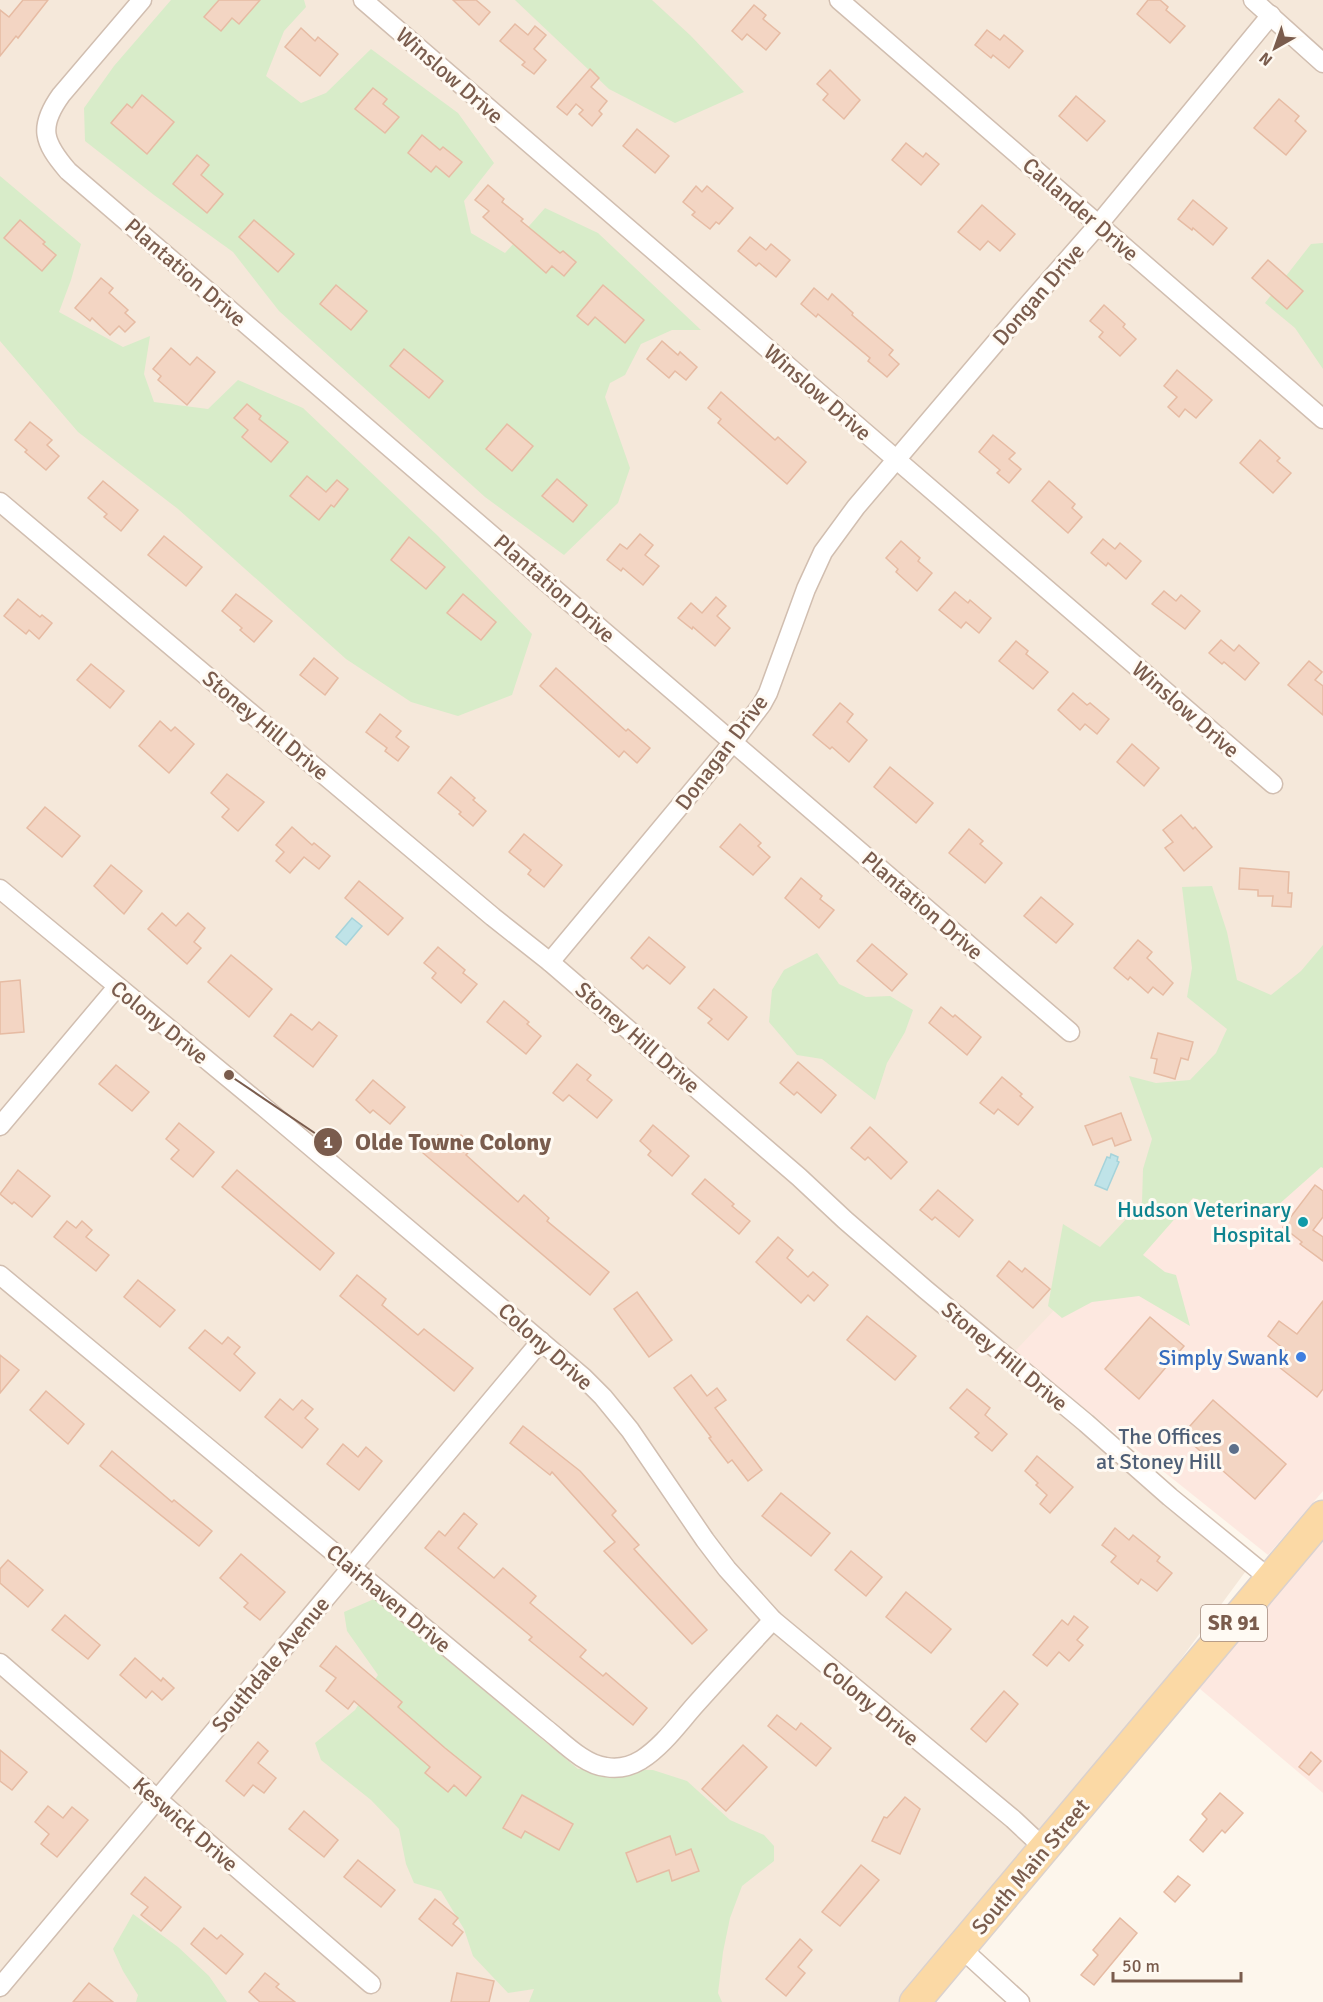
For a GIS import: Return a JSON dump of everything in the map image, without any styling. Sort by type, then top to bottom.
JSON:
[{"type":"main road","name":"SR 91","points":[[1270,1580],[1323,1516]]},
{"type":"main road","name":"South Main Street","points":[[915,2002],[1270,1580]]},
{"type":"street","name":"Plantation Drive","points":[[142,0],[49,111],[47,140],[53,154],[68,171],[1070,1032]]},
{"type":"street","name":"Winslow Drive","points":[[363,0],[1273,784]]},
{"type":"street","name":"Callander Drive","points":[[839,0],[1323,419]]},
{"type":"street","points":[[1253,0],[1323,63]]},
{"type":"street","name":"Dongan Drive","points":[[896,461],[1098,225],[1271,15]]},
{"type":"street","name":"Donagan Drive","points":[[550,962],[734,741],[762,704],[806,589],[823,552],[856,507],[896,461]]},
{"type":"street","name":"Stoney Hill Drive","points":[[0,502],[493,917],[550,962],[926,1290],[1270,1580]]},
{"type":"street","name":"Colony Drive","points":[[0,889],[265,1108],[583,1377],[603,1397],[654,1464],[705,1540],[773,1620],[1044,1848]]},
{"type":"street","points":[[0,1126],[117,987]]},
{"type":"street","name":"Clairhaven Drive","points":[[0,1275],[545,1728],[584,1758],[597,1765],[608,1768],[627,1766],[641,1760],[659,1746],[773,1620]]},
{"type":"street","name":"Southdale Avenue","points":[[0,1987],[541,1341]]},
{"type":"street","name":"Keswick Drive","points":[[0,1664],[371,1984]]},
{"type":"street","points":[[961,1948],[1020,2002]]},
{"type":"shaded area","points":[[0,0],[1323,0],[1323,1110],[1009,1359],[1251,1564],[1167,1678],[899,2002],[0,2002]]},
{"type":"shaded area","points":[[1323,1110],[1323,1491],[1268,1555],[1014,1352],[1197,1161]]},
{"type":"shaded area","points":[[1323,1526],[1323,1793],[1193,1683]]},
{"type":"green space","points":[[171,0],[304,0],[306,7],[284,31],[266,76],[301,103],[326,93],[371,49],[458,113],[494,163],[464,201],[471,233],[505,253],[545,208],[598,233],[701,330],[672,330],[641,344],[625,375],[610,383],[605,397],[630,468],[618,503],[564,555],[485,497],[279,311],[233,252],[85,141],[84,108],[114,66]]},
{"type":"green space","points":[[515,0],[652,0],[691,36],[744,92],[675,123],[609,89]]},
{"type":"green space","points":[[0,176],[81,244],[59,312],[123,347],[150,336],[144,374],[154,402],[208,409],[238,380],[303,408],[438,536],[532,634],[512,695],[458,716],[411,702],[346,659],[178,509],[78,432],[0,341]]},
{"type":"green space","points":[[1323,243],[1323,369],[1295,328],[1265,303],[1311,244]]},
{"type":"green space","points":[[1212,886],[1227,932],[1237,980],[1271,995],[1301,971],[1323,945],[1323,1168],[1321,1167],[1267,1215],[1239,1211],[1193,1198],[1143,1255],[1165,1272],[1176,1275],[1190,1326],[1139,1296],[1092,1302],[1062,1318],[1048,1306],[1063,1224],[1100,1247],[1142,1202],[1143,1169],[1152,1139],[1129,1076],[1156,1083],[1190,1080],[1216,1053],[1227,1029],[1187,997],[1192,968],[1182,887]]},
{"type":"green space","points":[[817,953],[839,984],[866,997],[890,996],[913,1010],[905,1032],[887,1063],[875,1100],[822,1059],[797,1055],[769,1022],[772,990],[784,970]]},
{"type":"green space","points":[[374,1599],[578,1769],[653,1770],[687,1781],[730,1820],[764,1835],[774,1846],[774,1861],[742,1886],[730,1918],[718,1993],[722,2002],[529,2002],[534,1989],[508,1993],[473,1956],[464,1929],[441,1891],[414,1883],[406,1864],[399,1829],[371,1800],[321,1760],[315,1743],[355,1710],[378,1675],[347,1631],[344,1612]]},
{"type":"green space","points":[[133,1914],[178,1947],[209,1976],[227,2002],[136,2002],[138,1995],[113,1949]]},
{"type":"water","points":[[352,918],[362,926],[346,945],[336,937]]},
{"type":"water","points":[[1111,1154],[1118,1157],[1119,1162],[1107,1190],[1095,1185],[1107,1157],[1110,1158]]},
{"type":"building","points":[[23,0],[48,0],[18,38],[16,36],[0,56],[0,10],[9,17]]},
{"type":"building","points":[[219,0],[260,0],[239,24],[232,18],[221,31],[204,17]]},
{"type":"building","points":[[453,0],[476,0],[490,12],[479,25]]},
{"type":"building","points":[[1148,0],[1160,0],[1168,7],[1166,10],[1185,26],[1170,43],[1137,14]]},
{"type":"building","points":[[754,5],[766,15],[763,19],[780,33],[766,50],[747,34],[742,40],[732,31]]},
{"type":"building","points":[[515,24],[528,35],[535,26],[546,35],[534,49],[546,60],[534,74],[522,65],[525,62],[500,41]]},
{"type":"building","points":[[301,28],[315,41],[318,37],[338,54],[320,76],[285,47]]},
{"type":"building","points":[[987,30],[1000,40],[1004,35],[1023,51],[1009,68],[993,55],[991,58],[975,45]]},
{"type":"building","points":[[590,69],[599,78],[591,87],[607,101],[599,111],[602,114],[592,126],[579,114],[583,110],[576,104],[567,115],[557,107]]},
{"type":"building","points":[[830,70],[860,100],[844,119],[823,100],[828,94],[817,84]]},
{"type":"building","points":[[373,88],[387,99],[383,104],[399,117],[385,133],[355,109]]},
{"type":"building","points":[[142,95],[174,122],[147,154],[111,123],[127,104],[132,108]]},
{"type":"building","points":[[1076,96],[1105,121],[1087,141],[1059,116]]},
{"type":"building","points":[[1279,99],[1299,116],[1295,121],[1306,131],[1286,155],[1254,128]]},
{"type":"building","points":[[637,129],[669,156],[655,173],[623,146]]},
{"type":"building","points":[[422,135],[440,150],[443,147],[462,162],[449,177],[436,166],[431,172],[408,153]]},
{"type":"building","points":[[906,143],[923,157],[926,153],[939,164],[921,185],[892,160]]},
{"type":"building","points":[[197,155],[209,165],[201,175],[223,194],[207,213],[173,184]]},
{"type":"building","points":[[488,185],[504,199],[502,202],[523,219],[521,221],[560,253],[563,251],[576,262],[564,276],[552,266],[546,273],[483,217],[489,211],[475,200]]},
{"type":"building","points":[[696,186],[702,192],[707,186],[733,208],[719,224],[716,222],[710,229],[692,215],[695,212],[683,202]]},
{"type":"building","points":[[1193,200],[1227,228],[1213,245],[1178,219]]},
{"type":"building","points":[[982,205],[1015,234],[1000,251],[988,241],[980,250],[958,232]]},
{"type":"building","points":[[20,220],[56,255],[42,271],[4,238]]},
{"type":"building","points":[[254,220],[294,254],[278,272],[239,237]]},
{"type":"building","points":[[750,237],[766,250],[771,244],[790,260],[776,277],[759,263],[756,266],[738,251]]},
{"type":"building","points":[[1268,260],[1303,291],[1287,309],[1252,278]]},
{"type":"building","points":[[101,278],[113,288],[109,293],[128,310],[125,313],[135,322],[125,332],[119,326],[110,335],[92,318],[90,321],[75,308]]},
{"type":"building","points":[[336,285],[367,311],[351,330],[320,304]]},
{"type":"building","points":[[603,285],[644,320],[625,343],[595,317],[588,325],[577,316]]},
{"type":"building","points":[[814,288],[828,300],[832,294],[853,313],[852,315],[893,350],[889,355],[899,364],[887,377],[868,361],[870,358],[818,314],[816,317],[801,304]]},
{"type":"building","points":[[1104,305],[1125,324],[1123,327],[1136,339],[1120,356],[1099,337],[1103,332],[1090,321]]},
{"type":"building","points":[[662,341],[678,355],[680,352],[697,367],[686,380],[675,371],[669,378],[647,359]]},
{"type":"building","points":[[171,348],[190,365],[197,357],[215,372],[187,405],[158,380],[161,376],[153,369]]},
{"type":"building","points":[[404,349],[443,381],[429,398],[390,366]]},
{"type":"building","points":[[1177,370],[1212,400],[1196,418],[1185,409],[1179,417],[1168,407],[1177,397],[1164,386]]},
{"type":"building","points":[[721,392],[775,440],[778,437],[806,462],[787,484],[718,423],[721,419],[708,408]]},
{"type":"building","points":[[247,404],[261,416],[259,419],[288,442],[271,462],[242,437],[248,430],[234,418]]},
{"type":"building","points":[[30,422],[52,440],[47,445],[59,456],[46,470],[15,440]]},
{"type":"building","points":[[507,424],[533,446],[512,471],[486,449]]},
{"type":"building","points":[[993,435],[1015,453],[1009,459],[1021,469],[1009,483],[997,473],[1000,470],[979,452]]},
{"type":"building","points":[[1260,440],[1280,458],[1277,461],[1291,473],[1273,493],[1240,463]]},
{"type":"building","points":[[307,476],[326,492],[337,480],[348,489],[334,507],[331,505],[319,520],[290,496]]},
{"type":"building","points":[[557,479],[587,505],[573,522],[542,496]]},
{"type":"building","points":[[103,481],[138,510],[121,531],[104,517],[107,514],[88,498]]},
{"type":"building","points":[[1049,481],[1075,504],[1072,508],[1082,517],[1068,533],[1032,501]]},
{"type":"building","points":[[640,534],[653,545],[645,555],[659,566],[643,585],[623,568],[621,571],[607,560],[620,544],[627,549]]},
{"type":"building","points":[[164,536],[202,567],[186,586],[148,555]]},
{"type":"building","points":[[409,537],[445,567],[426,589],[391,560]]},
{"type":"building","points":[[1103,539],[1115,549],[1120,543],[1141,561],[1126,579],[1108,563],[1106,566],[1091,553]]},
{"type":"building","points":[[901,541],[920,558],[918,561],[932,573],[917,591],[896,572],[898,569],[886,558]]},
{"type":"building","points":[[1164,591],[1176,601],[1181,595],[1200,611],[1185,629],[1152,604]]},
{"type":"building","points":[[955,592],[968,603],[970,600],[991,618],[979,633],[966,622],[961,628],[939,610]]},
{"type":"building","points":[[236,594],[272,621],[254,642],[222,611]]},
{"type":"building","points":[[463,594],[496,622],[481,640],[447,613]]},
{"type":"building","points":[[716,597],[726,606],[717,616],[730,628],[715,646],[693,627],[692,629],[678,618],[691,603],[702,613]]},
{"type":"building","points":[[18,599],[40,617],[42,615],[52,623],[39,639],[29,630],[26,634],[4,616]]},
{"type":"building","points":[[1221,640],[1234,651],[1239,645],[1259,663],[1245,680],[1224,662],[1222,664],[1209,653]]},
{"type":"building","points":[[1016,641],[1028,651],[1026,654],[1048,672],[1033,689],[999,661]]},
{"type":"building","points":[[314,658],[338,678],[325,695],[300,675]]},
{"type":"building","points":[[1309,661],[1322,672],[1315,680],[1323,686],[1323,715],[1288,685]]},
{"type":"building","points":[[91,664],[124,691],[110,708],[77,680]]},
{"type":"building","points":[[556,668],[626,731],[628,729],[650,748],[637,763],[624,751],[619,757],[540,686]]},
{"type":"building","points":[[1073,693],[1087,705],[1090,703],[1109,719],[1097,734],[1085,724],[1080,730],[1058,710]]},
{"type":"building","points":[[840,703],[853,714],[847,722],[867,740],[849,762],[832,747],[830,749],[813,735]]},
{"type":"building","points":[[380,714],[401,731],[396,737],[409,747],[398,761],[385,751],[387,748],[366,732]]},
{"type":"building","points":[[160,721],[171,731],[175,727],[194,744],[169,773],[139,746]]},
{"type":"building","points":[[1132,744],[1159,768],[1144,786],[1117,762]]},
{"type":"building","points":[[890,767],[933,803],[916,823],[874,787]]},
{"type":"building","points":[[227,774],[264,802],[238,831],[222,817],[229,809],[211,793]]},
{"type":"building","points":[[451,777],[486,811],[473,826],[459,814],[461,812],[438,793]]},
{"type":"building","points":[[45,807],[80,836],[62,857],[27,828]]},
{"type":"building","points":[[1181,815],[1212,847],[1184,871],[1165,848],[1173,842],[1163,830]]},
{"type":"building","points":[[740,824],[761,843],[758,846],[770,857],[753,875],[720,847]]},
{"type":"building","points":[[292,827],[312,845],[314,843],[330,856],[319,869],[304,857],[290,873],[276,861],[284,852],[276,845]]},
{"type":"building","points":[[969,829],[983,841],[980,844],[1002,863],[985,883],[949,853]]},
{"type":"building","points":[[524,834],[562,865],[544,887],[528,874],[531,870],[509,852]]},
{"type":"building","points":[[111,865],[142,891],[124,914],[94,886]]},
{"type":"building","points":[[1240,868],[1289,872],[1288,893],[1292,893],[1291,907],[1272,906],[1273,896],[1258,896],[1258,890],[1239,889]]},
{"type":"building","points":[[801,878],[822,896],[820,899],[834,910],[819,928],[785,898]]},
{"type":"building","points":[[359,881],[403,918],[388,935],[345,898]]},
{"type":"building","points":[[1041,897],[1073,924],[1056,943],[1024,916]]},
{"type":"building","points":[[162,913],[176,926],[188,913],[205,928],[194,942],[201,948],[187,964],[148,929]]},
{"type":"building","points":[[649,937],[685,967],[670,984],[647,965],[643,969],[631,958]]},
{"type":"building","points":[[1138,940],[1152,952],[1147,958],[1173,983],[1163,995],[1153,987],[1148,993],[1130,977],[1128,980],[1114,968]]},
{"type":"building","points":[[872,944],[907,974],[892,991],[857,961]]},
{"type":"building","points":[[438,947],[465,970],[463,973],[477,984],[461,1003],[432,978],[436,973],[424,963]]},
{"type":"building","points":[[231,955],[272,989],[249,1017],[208,982]]},
{"type":"building","points":[[20,980],[24,1032],[0,1034],[0,982]]},
{"type":"building","points":[[714,989],[747,1017],[728,1040],[708,1023],[712,1019],[698,1008]]},
{"type":"building","points":[[504,1001],[529,1022],[527,1024],[541,1036],[526,1054],[487,1022]]},
{"type":"building","points":[[941,1007],[953,1017],[955,1015],[981,1037],[967,1055],[929,1023]]},
{"type":"building","points":[[291,1014],[312,1030],[319,1022],[337,1036],[313,1067],[274,1036]]},
{"type":"building","points":[[1158,1033],[1193,1042],[1188,1060],[1181,1058],[1175,1079],[1154,1073],[1157,1059],[1151,1058]]},
{"type":"building","points":[[798,1062],[836,1095],[821,1113],[797,1092],[794,1095],[780,1083]]},
{"type":"building","points":[[577,1064],[591,1075],[587,1080],[612,1100],[597,1118],[569,1095],[563,1101],[553,1093]]},
{"type":"building","points":[[116,1065],[149,1092],[132,1111],[99,1084]]},
{"type":"building","points":[[1002,1077],[1033,1107],[1018,1125],[998,1109],[994,1114],[980,1103]]},
{"type":"building","points":[[373,1080],[405,1107],[390,1124],[373,1110],[370,1113],[356,1100]]},
{"type":"building","points":[[1121,1113],[1131,1140],[1115,1146],[1112,1138],[1093,1145],[1085,1126]]},
{"type":"building","points":[[179,1123],[214,1152],[193,1177],[171,1159],[179,1150],[166,1139]]},
{"type":"building","points":[[653,1125],[689,1156],[672,1176],[648,1155],[651,1151],[640,1141]]},
{"type":"building","points":[[870,1127],[907,1162],[891,1179],[868,1157],[865,1160],[851,1148]]},
{"type":"building","points":[[438,1135],[452,1146],[461,1135],[474,1146],[466,1155],[518,1202],[524,1195],[549,1218],[547,1221],[609,1272],[590,1295],[423,1153]]},
{"type":"building","points":[[18,1170],[50,1196],[32,1217],[0,1194]]},
{"type":"building","points":[[237,1170],[334,1253],[320,1270],[222,1187]]},
{"type":"building","points":[[705,1179],[750,1221],[739,1234],[692,1194]]},
{"type":"building","name":"Hudson Veterinary Hospital","points":[[1315,1185],[1323,1191],[1323,1217],[1313,1230],[1323,1237],[1323,1261],[1300,1244],[1302,1242],[1283,1227]]},
{"type":"building","points":[[938,1190],[973,1220],[959,1237],[935,1217],[932,1220],[920,1210]]},
{"type":"building","points":[[67,1221],[76,1228],[82,1221],[92,1230],[86,1237],[109,1255],[96,1271],[54,1237]]},
{"type":"building","points":[[778,1237],[793,1250],[787,1258],[808,1277],[813,1272],[828,1285],[814,1301],[808,1295],[801,1303],[756,1262]]},
{"type":"building","points":[[1009,1261],[1022,1272],[1025,1268],[1050,1289],[1033,1308],[997,1276]]},
{"type":"building","points":[[357,1275],[386,1299],[382,1305],[418,1335],[424,1329],[473,1368],[454,1391],[340,1296]]},
{"type":"building","points":[[138,1280],[175,1310],[160,1327],[124,1297]]},
{"type":"building","points":[[637,1292],[672,1340],[649,1357],[614,1309]]},
{"type":"building","name":"Simply Swank","points":[[1323,1301],[1323,1389],[1317,1397],[1274,1363],[1285,1350],[1268,1336],[1279,1321],[1297,1334]]},
{"type":"building","points":[[867,1316],[916,1356],[895,1380],[847,1340]]},
{"type":"building","points":[[1150,1317],[1184,1346],[1139,1399],[1105,1369]]},
{"type":"building","points":[[205,1330],[222,1344],[228,1337],[240,1347],[234,1354],[255,1373],[240,1391],[189,1348]]},
{"type":"building","points":[[0,1355],[19,1370],[0,1393]]},
{"type":"building","points":[[691,1375],[707,1396],[717,1388],[726,1400],[715,1408],[762,1470],[748,1481],[732,1460],[728,1463],[674,1388]]},
{"type":"building","points":[[967,1389],[990,1408],[985,1415],[1007,1434],[992,1451],[975,1437],[979,1433],[950,1408]]},
{"type":"building","points":[[46,1391],[84,1424],[68,1444],[30,1410]]},
{"type":"building","points":[[280,1399],[293,1410],[302,1400],[313,1409],[305,1418],[318,1429],[302,1448],[265,1417]]},
{"type":"building","name":"The Offices at Stoney Hill","points":[[1213,1400],[1286,1464],[1255,1499],[1182,1435]]},
{"type":"building","points":[[523,1426],[580,1471],[616,1511],[612,1515],[639,1545],[634,1549],[707,1630],[692,1644],[604,1551],[615,1542],[552,1472],[550,1475],[510,1443]]},
{"type":"building","points":[[343,1444],[358,1457],[366,1447],[382,1461],[359,1490],[327,1464]]},
{"type":"building","points":[[112,1451],[172,1502],[174,1500],[212,1531],[199,1546],[100,1466]]},
{"type":"building","points":[[1037,1456],[1073,1487],[1050,1513],[1040,1504],[1047,1495],[1025,1471]]},
{"type":"building","points":[[781,1493],[830,1533],[811,1556],[762,1516]]},
{"type":"building","points":[[464,1513],[477,1524],[458,1548],[494,1578],[503,1568],[536,1596],[530,1603],[586,1650],[580,1657],[603,1676],[606,1673],[647,1708],[633,1725],[529,1640],[532,1637],[425,1548],[439,1531],[445,1536]]},
{"type":"building","points":[[1115,1528],[1129,1540],[1133,1535],[1160,1557],[1157,1561],[1172,1573],[1157,1591],[1141,1579],[1138,1584],[1111,1562],[1116,1556],[1102,1545]]},
{"type":"building","points":[[851,1551],[882,1577],[866,1596],[835,1570]]},
{"type":"building","points":[[241,1554],[285,1592],[260,1620],[244,1607],[248,1603],[220,1578]]},
{"type":"building","points":[[8,1560],[43,1590],[28,1607],[0,1583],[0,1569]]},
{"type":"building","points":[[906,1592],[951,1629],[931,1653],[886,1617]]},
{"type":"building","points":[[65,1615],[100,1645],[88,1659],[52,1630]]},
{"type":"building","points":[[1074,1616],[1088,1627],[1077,1640],[1083,1645],[1069,1661],[1059,1652],[1047,1666],[1033,1655],[1062,1620],[1068,1625]]},
{"type":"building","points":[[336,1646],[402,1702],[398,1707],[481,1777],[466,1796],[454,1785],[448,1792],[425,1773],[430,1767],[354,1701],[348,1709],[326,1691],[336,1678],[320,1666]]},
{"type":"building","points":[[135,1658],[161,1681],[163,1678],[174,1688],[162,1700],[152,1691],[146,1698],[120,1675]]},
{"type":"building","points":[[1004,1691],[1018,1704],[986,1742],[971,1729]]},
{"type":"building","points":[[777,1715],[796,1730],[801,1723],[831,1748],[816,1766],[768,1726]]},
{"type":"building","points":[[258,1742],[268,1751],[258,1763],[276,1778],[264,1793],[253,1785],[244,1796],[226,1781]]},
{"type":"building","points":[[743,1745],[767,1767],[726,1811],[702,1789]]},
{"type":"building","points":[[0,1750],[27,1772],[12,1790],[0,1781]]},
{"type":"building","points":[[1311,1752],[1321,1761],[1309,1775],[1299,1767]]},
{"type":"building","points":[[1220,1793],[1243,1813],[1225,1833],[1222,1830],[1203,1852],[1190,1840],[1207,1819],[1202,1814]]},
{"type":"building","points":[[522,1795],[573,1824],[559,1850],[525,1831],[521,1838],[503,1828]]},
{"type":"building","points":[[905,1797],[920,1809],[900,1854],[872,1841],[884,1817],[887,1818]]},
{"type":"building","points":[[48,1806],[63,1818],[72,1807],[88,1820],[57,1857],[41,1844],[49,1834],[35,1822]]},
{"type":"building","points":[[304,1811],[338,1840],[324,1857],[289,1829]]},
{"type":"building","points":[[670,1836],[676,1855],[691,1849],[699,1871],[672,1881],[669,1870],[637,1882],[626,1853]]},
{"type":"building","points":[[358,1860],[395,1890],[381,1907],[344,1877]]},
{"type":"building","points":[[861,1865],[879,1880],[840,1926],[822,1912]]},
{"type":"building","points":[[1178,1876],[1190,1885],[1175,1902],[1164,1892]]},
{"type":"building","points":[[145,1877],[181,1907],[161,1931],[141,1915],[148,1907],[131,1894]]},
{"type":"building","points":[[435,1899],[458,1918],[453,1924],[463,1932],[452,1946],[419,1919]]},
{"type":"building","points":[[1120,1918],[1137,1933],[1094,1985],[1081,1975],[1098,1955],[1093,1950]]},
{"type":"building","points":[[204,1928],[217,1939],[221,1935],[243,1954],[226,1974],[191,1944]]},
{"type":"building","points":[[800,1939],[812,1950],[798,1967],[805,1973],[786,1996],[766,1979]]},
{"type":"building","points":[[265,1973],[279,1984],[276,1987],[295,2002],[260,2002],[249,1992]]},
{"type":"building","points":[[457,1973],[494,1981],[489,2002],[451,2002]]},
{"type":"building","points":[[89,1983],[113,2002],[73,2002]]},
{"type":"place","name":"Olde Towne Colony","points":[[229,1075]]},
{"type":"place","name":"Hudson Veterinary Hospital","points":[[1303,1222]]},
{"type":"place","name":"Simply Swank","points":[[1301,1357]]},
{"type":"place","name":"The Offices at Stoney Hill","points":[[1234,1449]]}]
